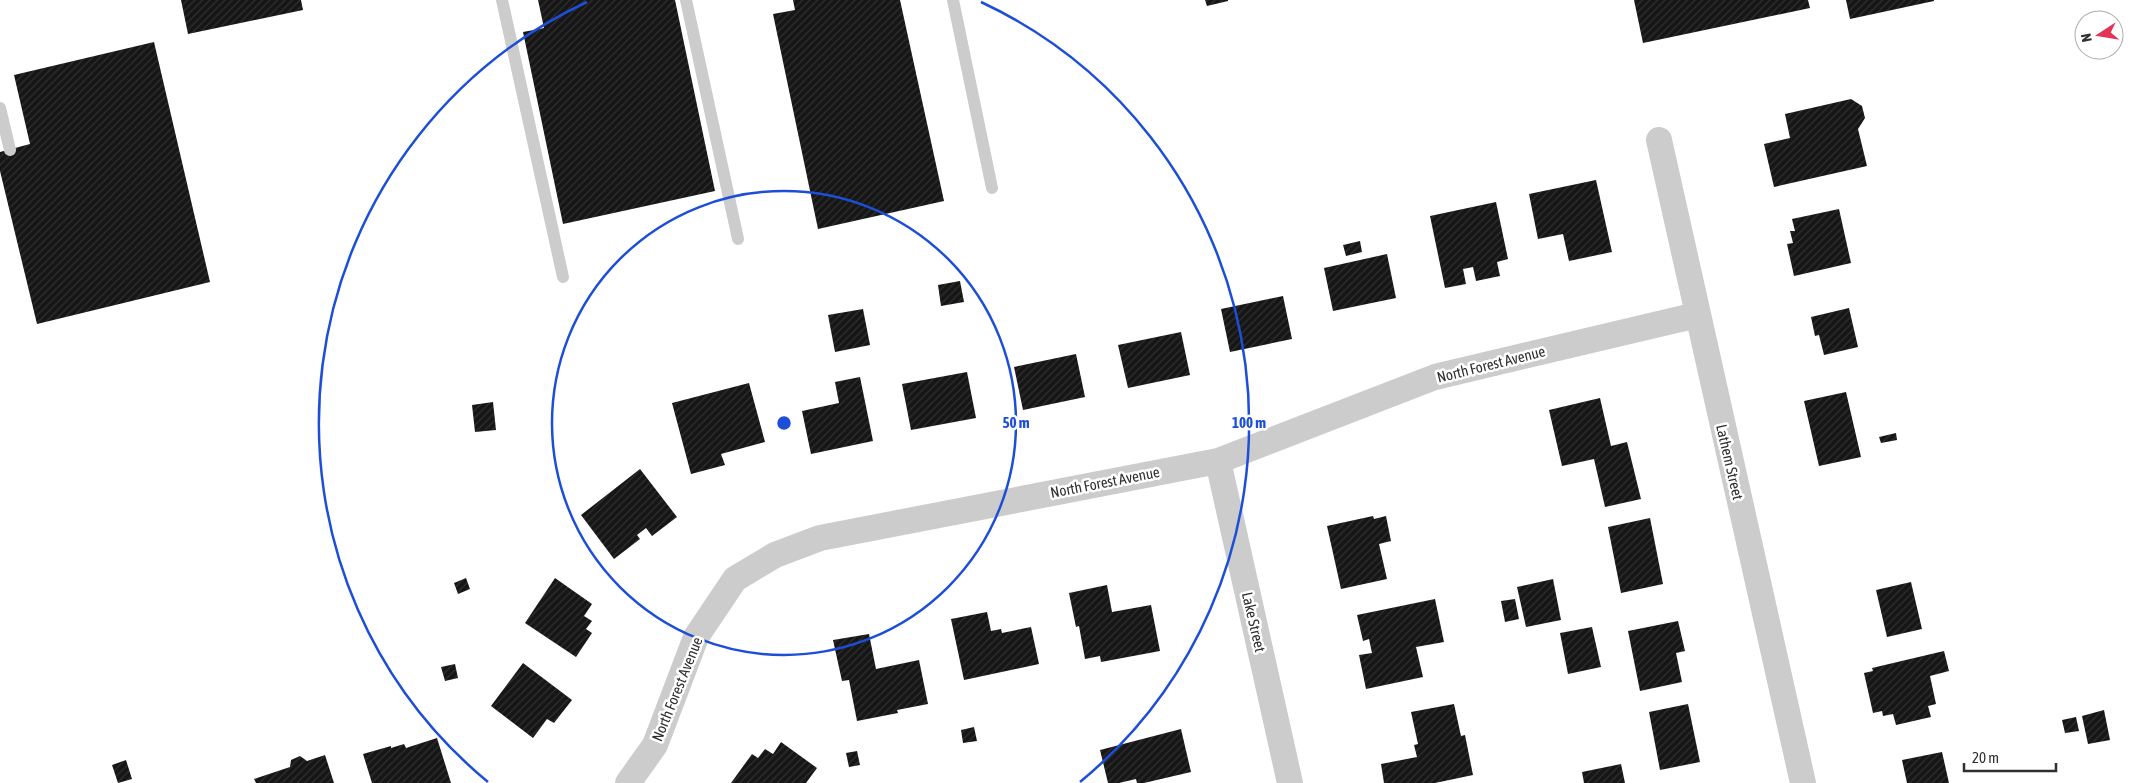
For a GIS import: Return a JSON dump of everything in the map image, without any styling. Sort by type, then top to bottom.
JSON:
[{"type":"street","name":"Lathem Street","points":[[1659,140],[1803,783]]},
{"type":"street","name":"North Forest Avenue","points":[[628,783],[655,746],[696,637],[736,579],[775,555],[820,538],[1218,461],[1435,377],[1697,315]]},
{"type":"street","name":"Lake Street","points":[[1218,461],[1290,783]]},
{"type":"lane","points":[[502,0],[563,277]]},
{"type":"lane","points":[[686,0],[738,239]]},
{"type":"lane","points":[[953,0],[992,188]]},
{"type":"lane","points":[[0,108],[10,150]]},
{"type":"building","points":[[181,0],[301,0],[303,10],[188,34]]},
{"type":"building","points":[[538,0],[675,0],[715,191],[563,224],[523,32],[544,28]]},
{"type":"building","points":[[793,0],[900,0],[944,201],[818,229],[773,14],[795,10]]},
{"type":"building","points":[[1205,0],[1228,0],[1228,1],[1207,6]]},
{"type":"building","points":[[1634,0],[1808,0],[1810,8],[1643,43]]},
{"type":"building","points":[[1846,0],[1934,0],[1934,1],[1850,19]]},
{"type":"building","points":[[154,42],[210,282],[37,324],[0,171],[0,152],[30,144],[14,75]]},
{"type":"building","points":[[1851,99],[1862,106],[1865,118],[1858,129],[1867,166],[1774,187],[1764,144],[1790,138],[1785,114]]},
{"type":"building","points":[[1596,180],[1612,252],[1569,261],[1563,234],[1538,239],[1529,194]]},
{"type":"building","points":[[1496,202],[1508,259],[1497,262],[1500,276],[1476,281],[1473,267],[1463,269],[1466,284],[1445,288],[1430,216]]},
{"type":"building","points":[[1839,209],[1851,263],[1794,276],[1787,244],[1793,243],[1790,231],[1795,231],[1792,219]]},
{"type":"building","points":[[1360,241],[1362,252],[1346,256],[1343,245]]},
{"type":"building","points":[[1387,254],[1396,298],[1333,311],[1324,268]]},
{"type":"building","points":[[960,281],[964,302],[941,306],[938,285]]},
{"type":"building","points":[[1283,296],[1292,339],[1230,352],[1221,309]]},
{"type":"building","points":[[1849,308],[1858,347],[1824,355],[1819,335],[1815,336],[1811,317]]},
{"type":"building","points":[[863,309],[870,345],[835,352],[828,315]]},
{"type":"building","points":[[1181,332],[1190,375],[1128,388],[1118,345]]},
{"type":"building","points":[[1076,354],[1085,397],[1023,410],[1014,367]]},
{"type":"building","points":[[967,372],[976,418],[911,430],[902,384]]},
{"type":"building","points":[[860,377],[873,441],[811,454],[802,411],[839,403],[835,382]]},
{"type":"building","points":[[749,383],[765,442],[721,454],[725,465],[691,474],[672,403]]},
{"type":"building","points":[[1846,392],[1861,457],[1819,466],[1804,401]]},
{"type":"building","points":[[1600,398],[1611,446],[1627,442],[1641,499],[1605,507],[1594,459],[1562,466],[1549,410]]},
{"type":"building","points":[[493,402],[496,430],[475,432],[472,405]]},
{"type":"building","points":[[1896,433],[1897,440],[1881,443],[1879,437]]},
{"type":"building","points":[[640,469],[677,517],[652,536],[646,528],[637,535],[640,539],[614,559],[581,515]]},
{"type":"building","points":[[1373,516],[1374,519],[1386,516],[1391,541],[1379,544],[1387,579],[1341,589],[1327,526]]},
{"type":"building","points":[[1650,518],[1663,584],[1621,593],[1608,527]]},
{"type":"building","points":[[466,578],[470,589],[458,594],[454,583]]},
{"type":"building","points":[[555,578],[592,604],[584,616],[592,621],[586,629],[592,633],[576,657],[525,623]]},
{"type":"building","points":[[1553,579],[1561,620],[1526,627],[1517,587]]},
{"type":"building","points":[[1911,582],[1922,629],[1887,637],[1876,590]]},
{"type":"building","points":[[1107,585],[1112,612],[1151,605],[1160,651],[1101,662],[1100,656],[1085,659],[1079,626],[1076,627],[1069,593]]},
{"type":"building","points":[[1435,599],[1444,642],[1416,647],[1423,677],[1366,689],[1359,655],[1372,653],[1369,639],[1363,641],[1357,615]]},
{"type":"building","points":[[1515,599],[1519,619],[1505,622],[1501,601]]},
{"type":"building","points":[[987,612],[991,631],[1001,629],[1002,633],[1031,627],[1039,664],[964,680],[951,619]]},
{"type":"building","points":[[1678,621],[1685,651],[1676,653],[1682,682],[1640,691],[1628,631]]},
{"type":"building","points":[[1592,627],[1601,667],[1568,674],[1560,633]]},
{"type":"building","points":[[869,634],[876,669],[919,660],[928,704],[897,710],[898,713],[857,721],[849,680],[842,681],[833,640]]},
{"type":"building","points":[[1944,651],[1949,671],[1930,676],[1936,704],[1928,706],[1931,717],[1896,725],[1893,714],[1883,716],[1882,711],[1873,713],[1864,673],[1873,671],[1872,668]]},
{"type":"building","points":[[523,663],[572,700],[554,723],[547,719],[533,738],[491,706]]},
{"type":"building","points":[[455,664],[458,678],[445,681],[441,667]]},
{"type":"building","points":[[1454,704],[1461,736],[1465,735],[1473,775],[1435,783],[1384,783],[1381,764],[1417,757],[1414,745],[1418,744],[1411,712]]},
{"type":"building","points":[[1688,704],[1700,762],[1660,770],[1649,712]]},
{"type":"building","points":[[2104,710],[2110,740],[2088,744],[2082,716]]},
{"type":"building","points":[[2076,717],[2079,731],[2065,733],[2062,720]]},
{"type":"building","points":[[974,727],[977,741],[963,743],[961,730]]},
{"type":"building","points":[[1181,729],[1191,772],[1144,783],[1137,783],[1136,779],[1119,783],[1108,783],[1100,750]]},
{"type":"building","points":[[437,738],[451,783],[372,783],[363,754],[404,744],[406,748]]},
{"type":"building","points":[[781,742],[817,768],[806,783],[731,783],[752,754],[758,758],[765,749],[773,754]]},
{"type":"building","points":[[857,751],[860,765],[849,767],[846,753]]},
{"type":"building","points":[[1942,752],[1949,783],[1907,783],[1902,760]]},
{"type":"building","points":[[325,755],[334,783],[256,783],[254,779],[290,767],[291,760],[300,756],[307,761]]},
{"type":"building","points":[[126,760],[132,779],[118,783],[112,765]]},
{"type":"building","points":[[1621,764],[1625,783],[1584,783],[1582,772]]}]
